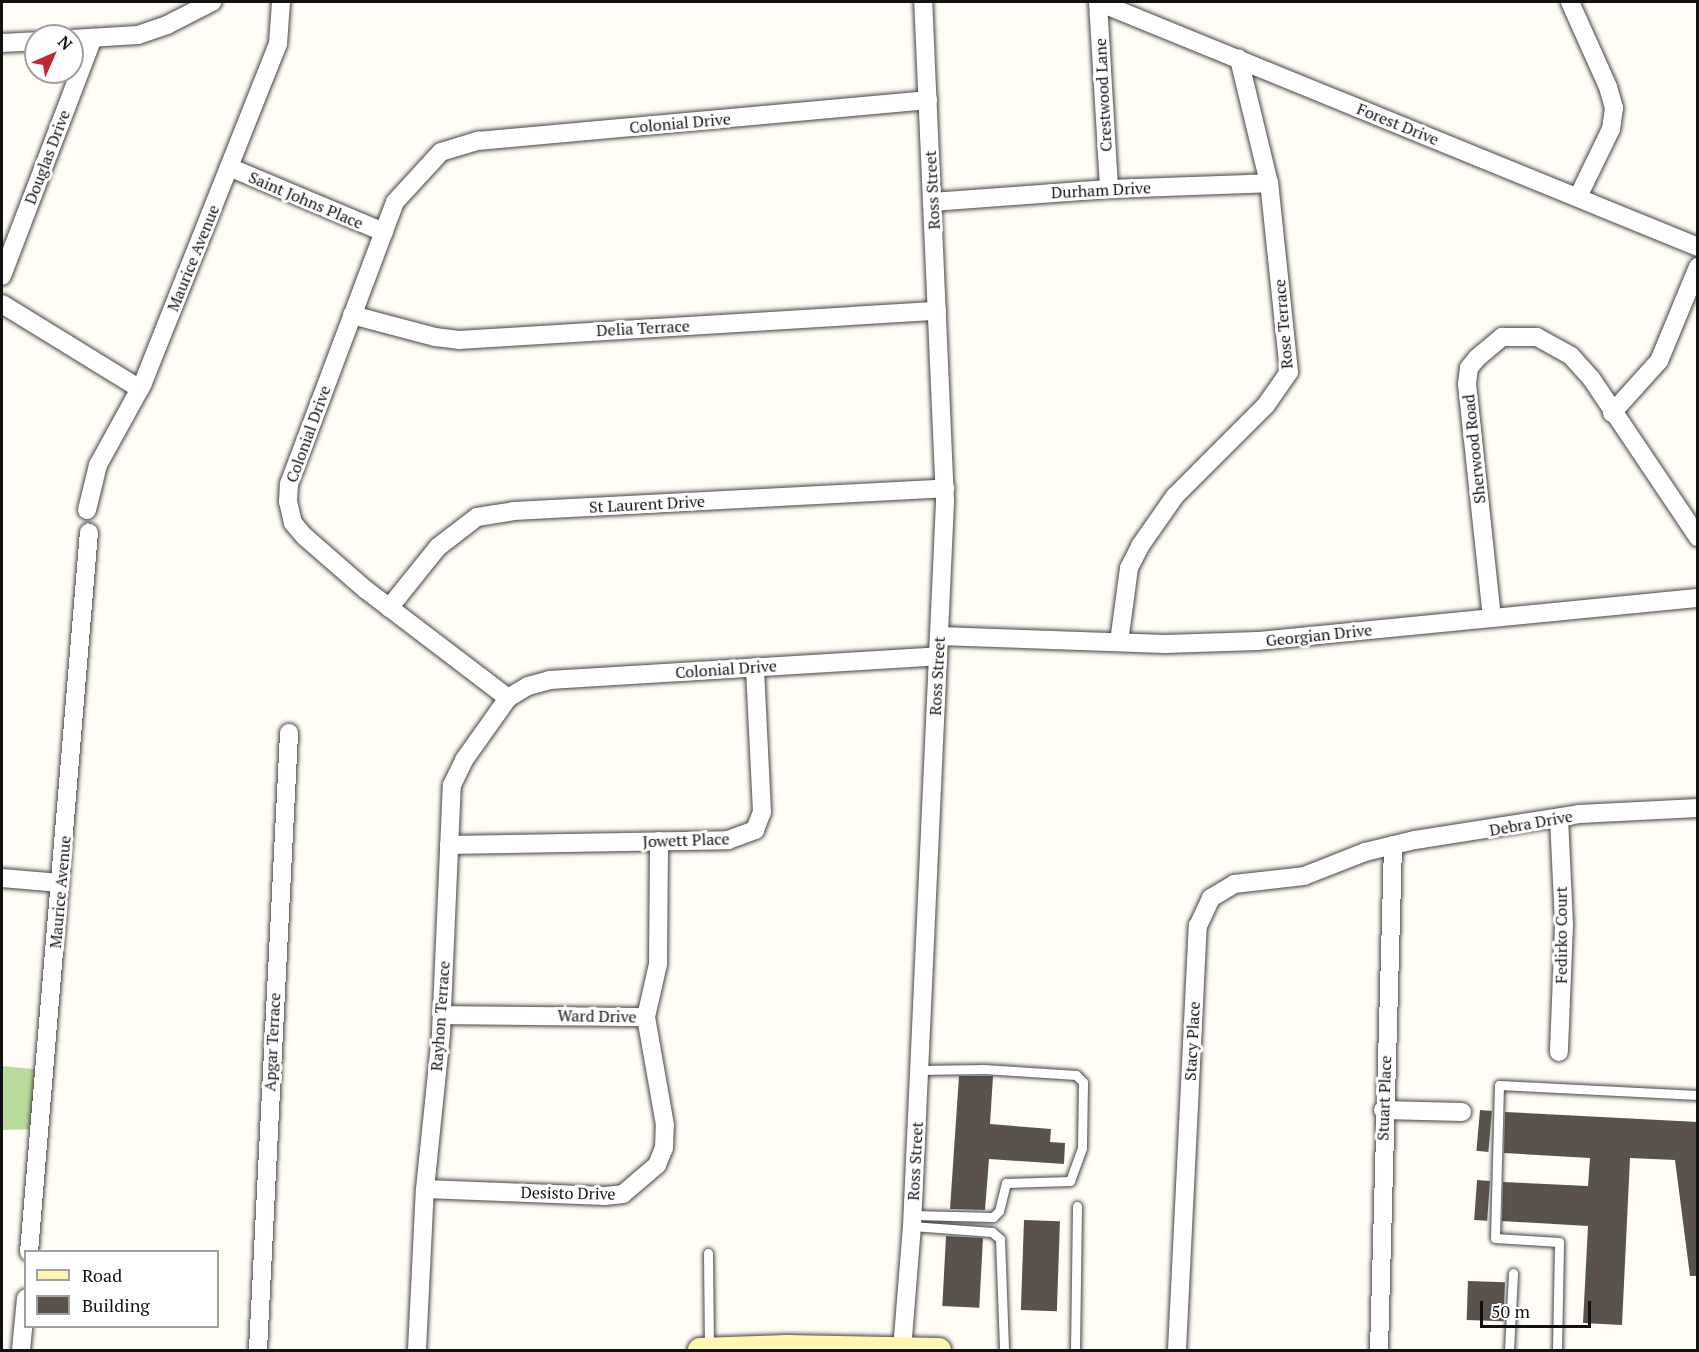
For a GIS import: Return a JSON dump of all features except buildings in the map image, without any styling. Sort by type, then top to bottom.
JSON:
[{"type":"main road","points":[[700,1350],[939,1350]]},
{"type":"street","points":[[84,38],[138,35],[167,25],[212,2]]},
{"type":"street","name":"Maurice Avenue","points":[[87,510],[98,465],[140,389],[278,44],[281,2]]},
{"type":"street","name":"Ross Street","points":[[902,1350],[912,1220],[945,488],[923,2]]},
{"type":"street","name":"Forest Drive","points":[[1098,2],[1698,247]]},
{"type":"street","name":"Crestwood Lane","points":[[1098,2],[1109,189]]},
{"type":"street","points":[[1570,2],[1608,87],[1614,108],[1611,129],[1578,197]]},
{"type":"street","name":"Douglas Drive","points":[[2,276],[93,38]]},
{"type":"street","points":[[2,43],[24,42]]},
{"type":"street","name":"Rose Terrace","points":[[1119,642],[1129,568],[1140,546],[1175,496],[1266,405],[1289,372],[1269,183],[1239,59]]},
{"type":"street","name":"Colonial Drive","points":[[928,100],[458,145],[441,152],[415,176],[395,201],[289,484],[288,502],[293,523],[304,536],[388,608],[508,698],[528,686],[550,680],[938,656]]},
{"type":"street","name":"Saint Johns Place","points":[[229,167],[384,232]]},
{"type":"street","name":"Durham Drive","points":[[932,202],[1109,189],[1269,183]]},
{"type":"street","points":[[1612,413],[1659,361],[1698,267]]},
{"type":"street","points":[[2,304],[140,389]]},
{"type":"street","name":"Delia Terrace","points":[[352,315],[435,337],[459,340],[937,311]]},
{"type":"street","name":"Sherwood Road","points":[[1492,618],[1467,384],[1469,368],[1502,337],[1537,337],[1571,356],[1591,378],[1612,413],[1698,537]]},
{"type":"street","name":"St Laurent Drive","points":[[388,608],[438,547],[477,517],[513,511],[945,488]]},
{"type":"street","name":"Maurice Avenue","points":[[29,1250],[89,532]]},
{"type":"street","name":"Georgian Drive","points":[[939,636],[1119,642],[1258,641],[1698,597]]},
{"type":"street","name":"Jowett Place","points":[[449,845],[742,838],[761,823],[755,668]]},
{"type":"street","name":"Rayhon Terrace","points":[[417,1350],[425,1190],[442,1015],[452,784],[464,760],[508,698]]},
{"type":"street","name":"Apgar Terrace","points":[[258,1350],[289,733]]},
{"type":"street","name":"Debra Drive","points":[[1365,852],[1393,845],[1559,818],[1614,811],[1698,808]]},
{"type":"street","name":"Fedirko Court","points":[[1559,818],[1563,925],[1559,1052]]},
{"type":"street","name":"Ward Drive","points":[[442,1015],[646,1017],[658,964],[659,841]]},
{"type":"street","name":"Stuart Place","points":[[1379,1350],[1383,1110],[1393,845]]},
{"type":"street","name":"Stacy Place","points":[[1177,1350],[1198,926],[1202,911],[1211,898],[1234,884],[1304,876],[1365,852]]},
{"type":"street","points":[[2,878],[60,883]]},
{"type":"street","name":"Desisto Drive","points":[[425,1190],[623,1194],[657,1165],[664,1148],[665,1125],[646,1017]]},
{"type":"street","points":[[1383,1110],[1462,1112]]},
{"type":"street","points":[[21,1350],[24,1319]]},
{"type":"lane","points":[[912,1220],[993,1217],[999,1211],[1006,1183],[1070,1180],[1082,1148],[1083,1082],[1076,1075],[984,1069],[919,1070]]},
{"type":"lane","points":[[1557,1350],[1559,1242],[1495,1238],[1499,1086],[1698,1095]]},
{"type":"lane","points":[[1075,1350],[1077,1206]]},
{"type":"lane","points":[[912,1220],[992,1232],[1000,1239],[1004,1350]]},
{"type":"lane","points":[[708,1252],[709,1350]]},
{"type":"lane","points":[[1509,1350],[1513,1274]]},
{"type":"green space","points":[[2,1066],[42,1070],[35,1129],[2,1130]]}]
